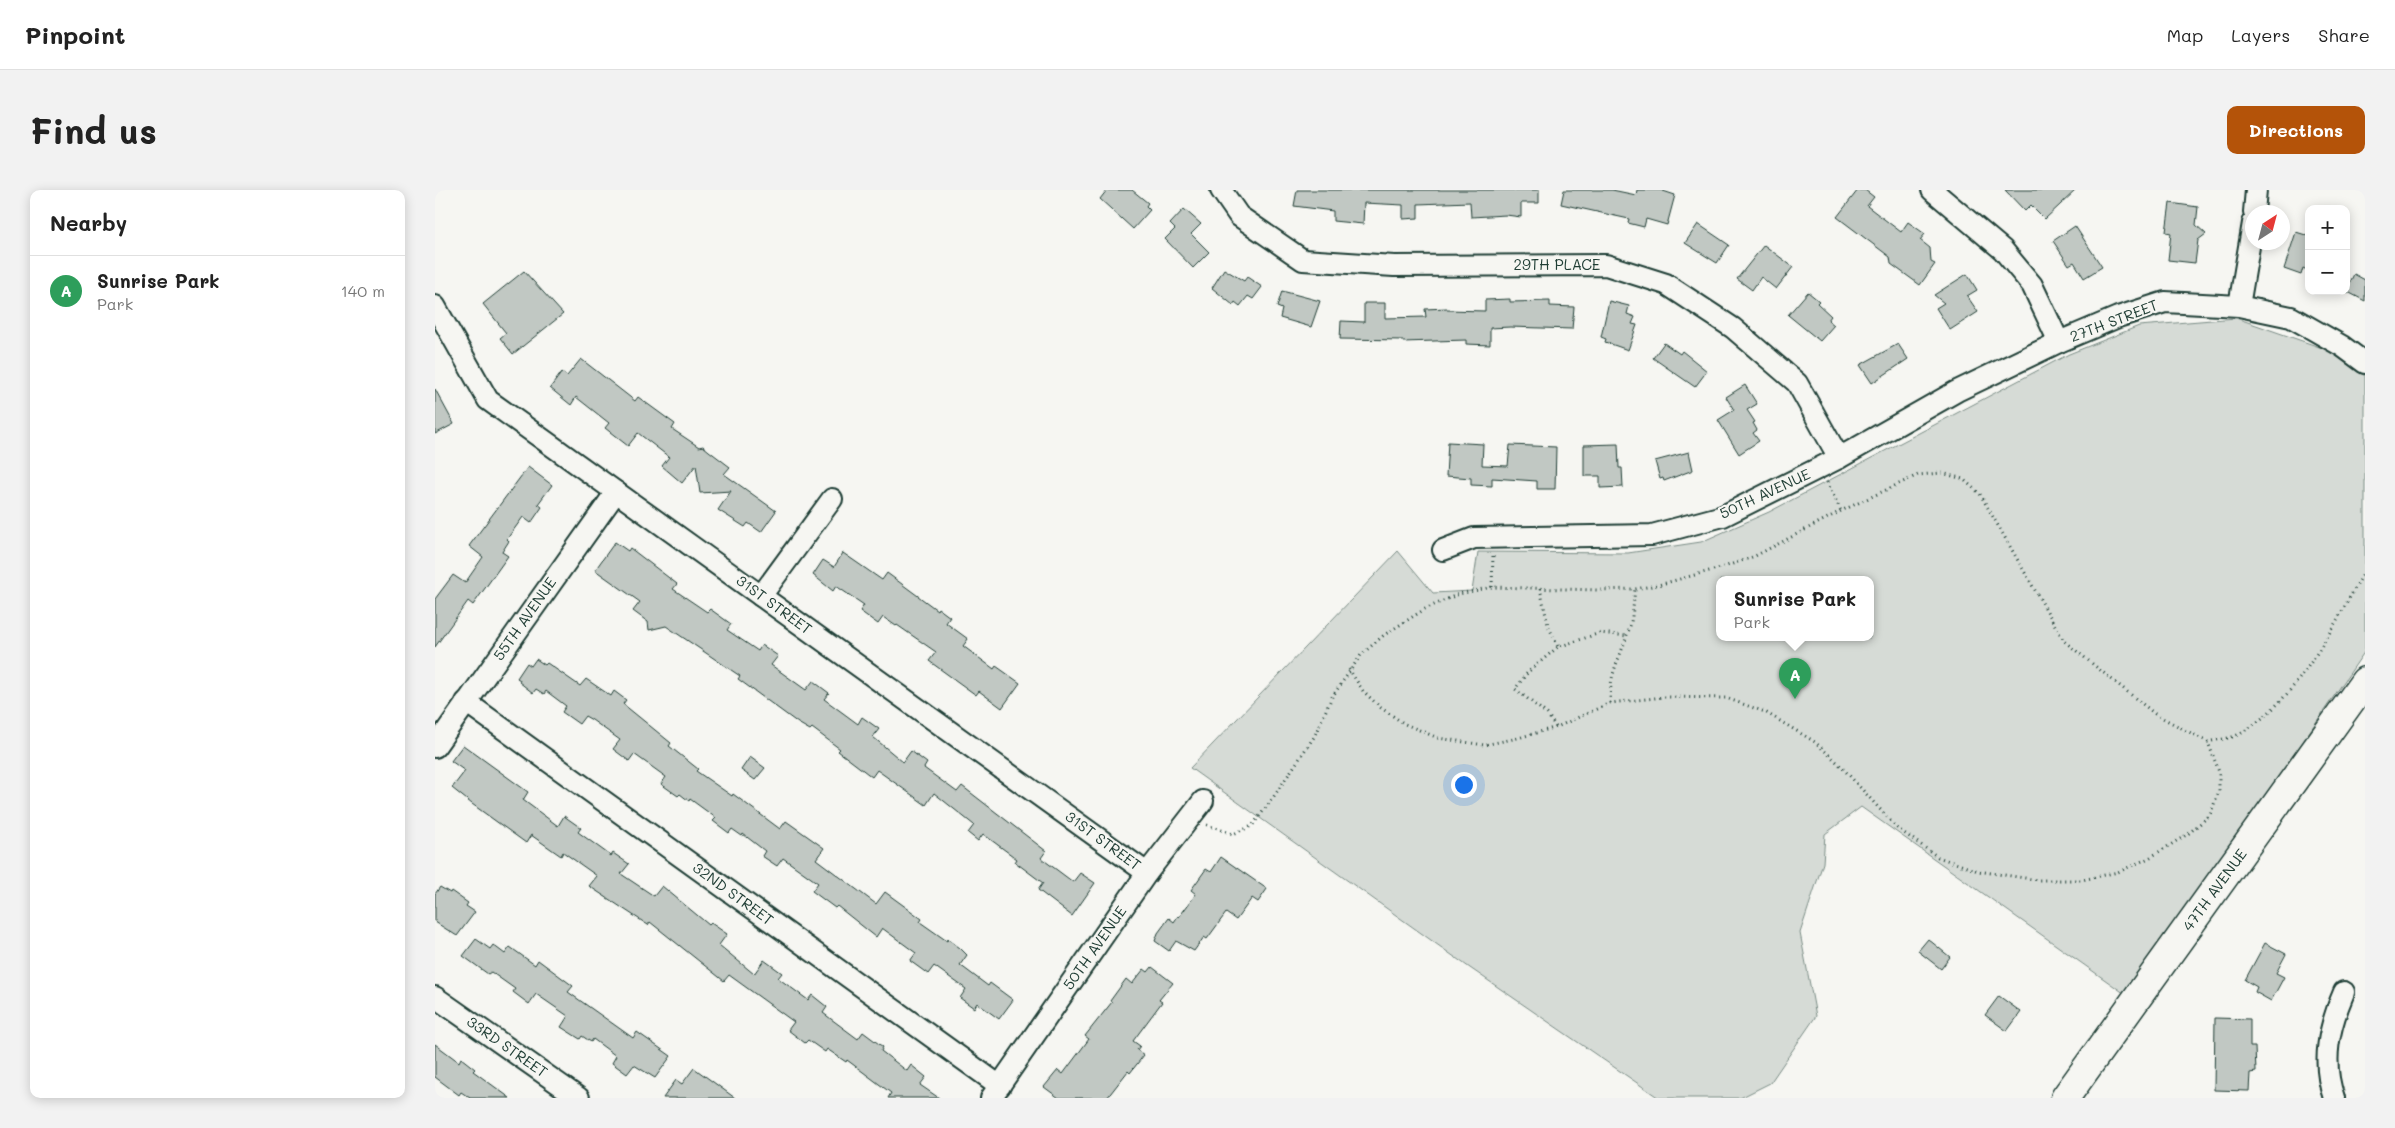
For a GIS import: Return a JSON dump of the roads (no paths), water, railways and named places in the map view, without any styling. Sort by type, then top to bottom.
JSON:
[{"type":"street","name":"29TH PLACE","points":[[1221,190],[1239,216],[1303,260],[1394,266],[1606,265],[1666,284],[1733,328],[1797,383],[1839,458]]},
{"type":"street","points":[[1932,190],[2003,250],[2032,285],[2059,342]]},
{"type":"street","points":[[2255,205],[2256,190]]},
{"type":"street","points":[[2239,306],[2248,250]]},
{"type":"street","name":"27TH STREET","points":[[2059,342],[2118,317],[2165,302],[2239,306],[2291,317],[2342,346],[2365,363]]},
{"type":"street","name":"31ST STREET","points":[[435,306],[488,400],[1147,873]]},
{"type":"street","name":"50TH AVENUE","points":[[1443,550],[1474,538],[1652,535],[1723,516],[1839,458],[1957,391],[2059,342]]},
{"type":"street","name":"55TH AVENUE","points":[[435,747],[616,492]]},
{"type":"street","points":[[761,596],[832,499]]},
{"type":"street","name":"47TH AVENUE","points":[[2065,1098],[2365,681]]},
{"type":"street","name":"32ND STREET","points":[[466,702],[996,1092]]},
{"type":"street","name":"50TH AVENUE","points":[[996,1092],[1147,873],[1197,808]]},
{"type":"street","points":[[2334,1098],[2328,1072],[2327,1052],[2333,1020],[2344,992]]},
{"type":"street","name":"33RD STREET","points":[[435,997],[579,1098]]},
{"type":"place","name":"Sunrise Park","points":[[1795,699]]}]
